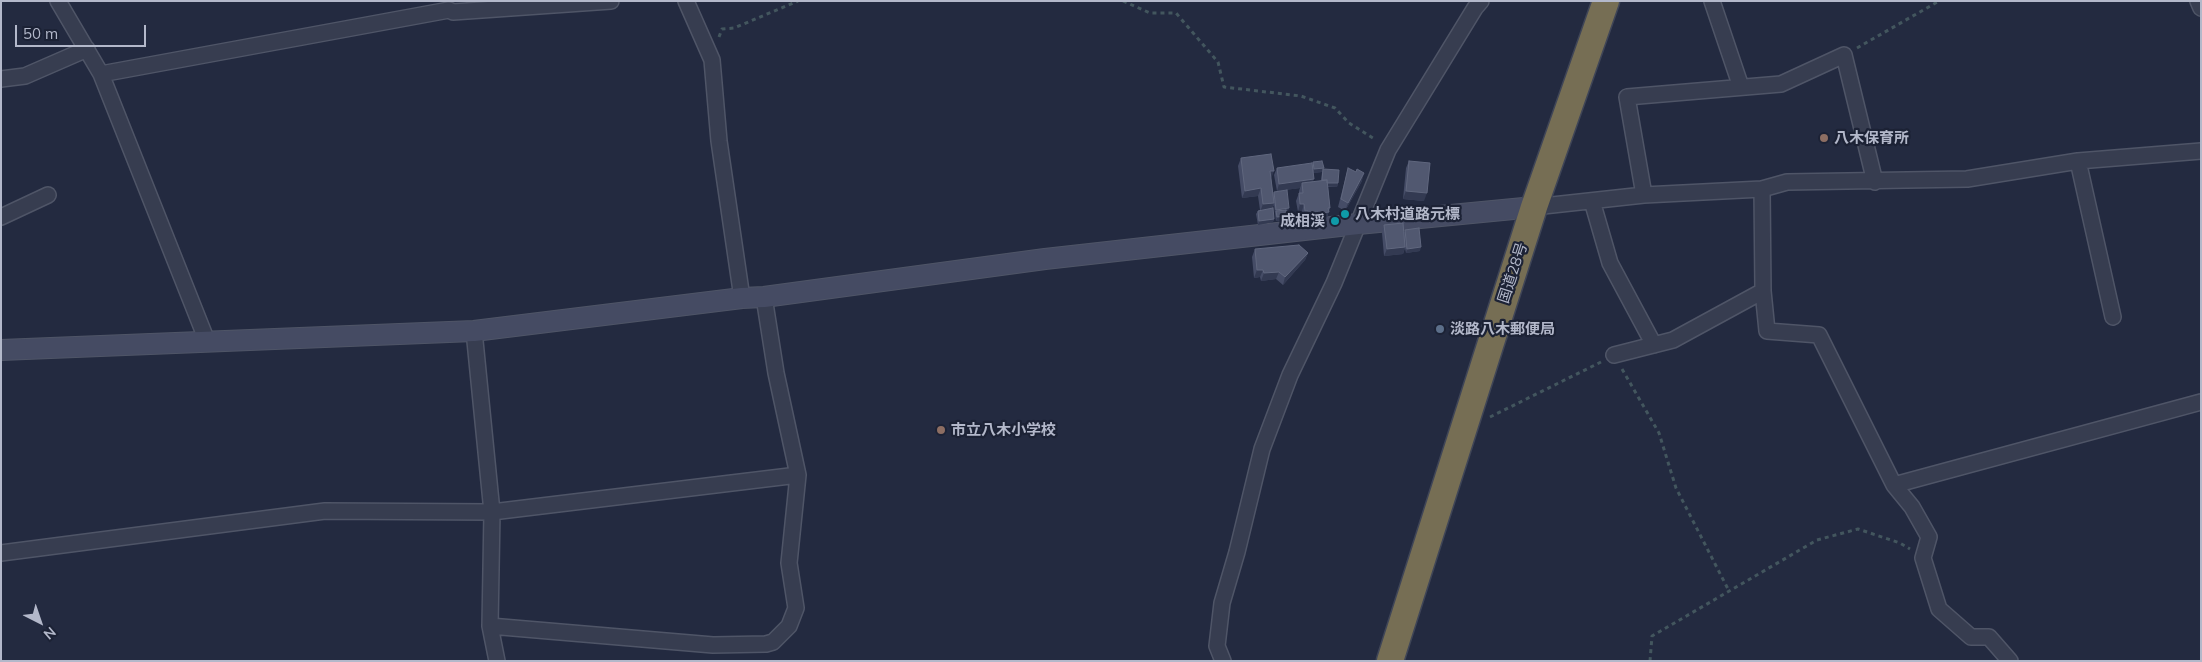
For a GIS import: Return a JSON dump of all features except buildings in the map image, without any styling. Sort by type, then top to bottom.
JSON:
[{"type":"highway","name":"国道28号","points":[[1390,661],[1534,207],[1606,1]]},
{"type":"street","points":[[58,1],[101,74],[207,341]]},
{"type":"street","points":[[101,74],[449,10],[453,12],[610,1]]},
{"type":"street","points":[[686,1],[712,60],[719,141],[742,298]]},
{"type":"street","points":[[1223,661],[1217,646],[1222,603],[1237,552],[1262,450],[1290,375],[1334,283],[1388,150],[1481,1]]},
{"type":"street","points":[[1712,1],[1741,87]]},
{"type":"street","points":[[2198,1],[2201,8]]},
{"type":"street","points":[[1,78],[25,76],[87,49]]},
{"type":"street","points":[[1644,195],[1627,97],[1781,84],[1844,55],[1875,182]]},
{"type":"street","points":[[1,350],[474,331],[742,298],[764,297],[1045,259],[1358,224],[1644,195],[1762,189],[1787,182],[1967,179],[2078,161],[2201,150]]},
{"type":"street","points":[[2078,161],[2113,317]]},
{"type":"street","points":[[1762,189],[1763,291],[1766,331],[1819,336],[1894,485],[1912,508],[1929,537],[1923,558],[1939,609],[1970,637],[1989,636],[2010,661]]},
{"type":"street","points":[[1,217],[48,195]]},
{"type":"street","points":[[1592,201],[1610,263],[1654,345]]},
{"type":"street","points":[[1614,355],[1673,340],[1763,291]]},
{"type":"street","points":[[490,626],[713,645],[766,644],[773,642],[790,626],[796,608],[789,563],[798,475],[776,373],[764,297]]},
{"type":"street","points":[[474,331],[492,512],[490,626],[496,661]]},
{"type":"street","points":[[1894,485],[2201,402]]},
{"type":"street","points":[[1,553],[325,511],[492,512],[798,475]]},
{"type":"path","points":[[712,60],[722,29],[734,28],[798,1]]},
{"type":"path","points":[[1123,1],[1150,13],[1176,13],[1218,62],[1224,87],[1301,96],[1335,108],[1349,122],[1368,133],[1388,150]]},
{"type":"path","points":[[1844,55],[1939,1]]},
{"type":"path","points":[[1464,430],[1614,355],[1659,433],[1676,488],[1729,591]]},
{"type":"path","points":[[1650,661],[1652,636],[1817,540],[1858,529],[1900,542],[1923,558]]},
{"type":"place","name":"八木保育所","points":[[1824,138]]},
{"type":"place","name":"八木村道路元標","points":[[1345,214]]},
{"type":"place","name":"成相渓","points":[[1335,221]]},
{"type":"place","name":"淡路八木郵便局","points":[[1440,329]]},
{"type":"place","name":"市立八木小学校","points":[[941,430]]}]
